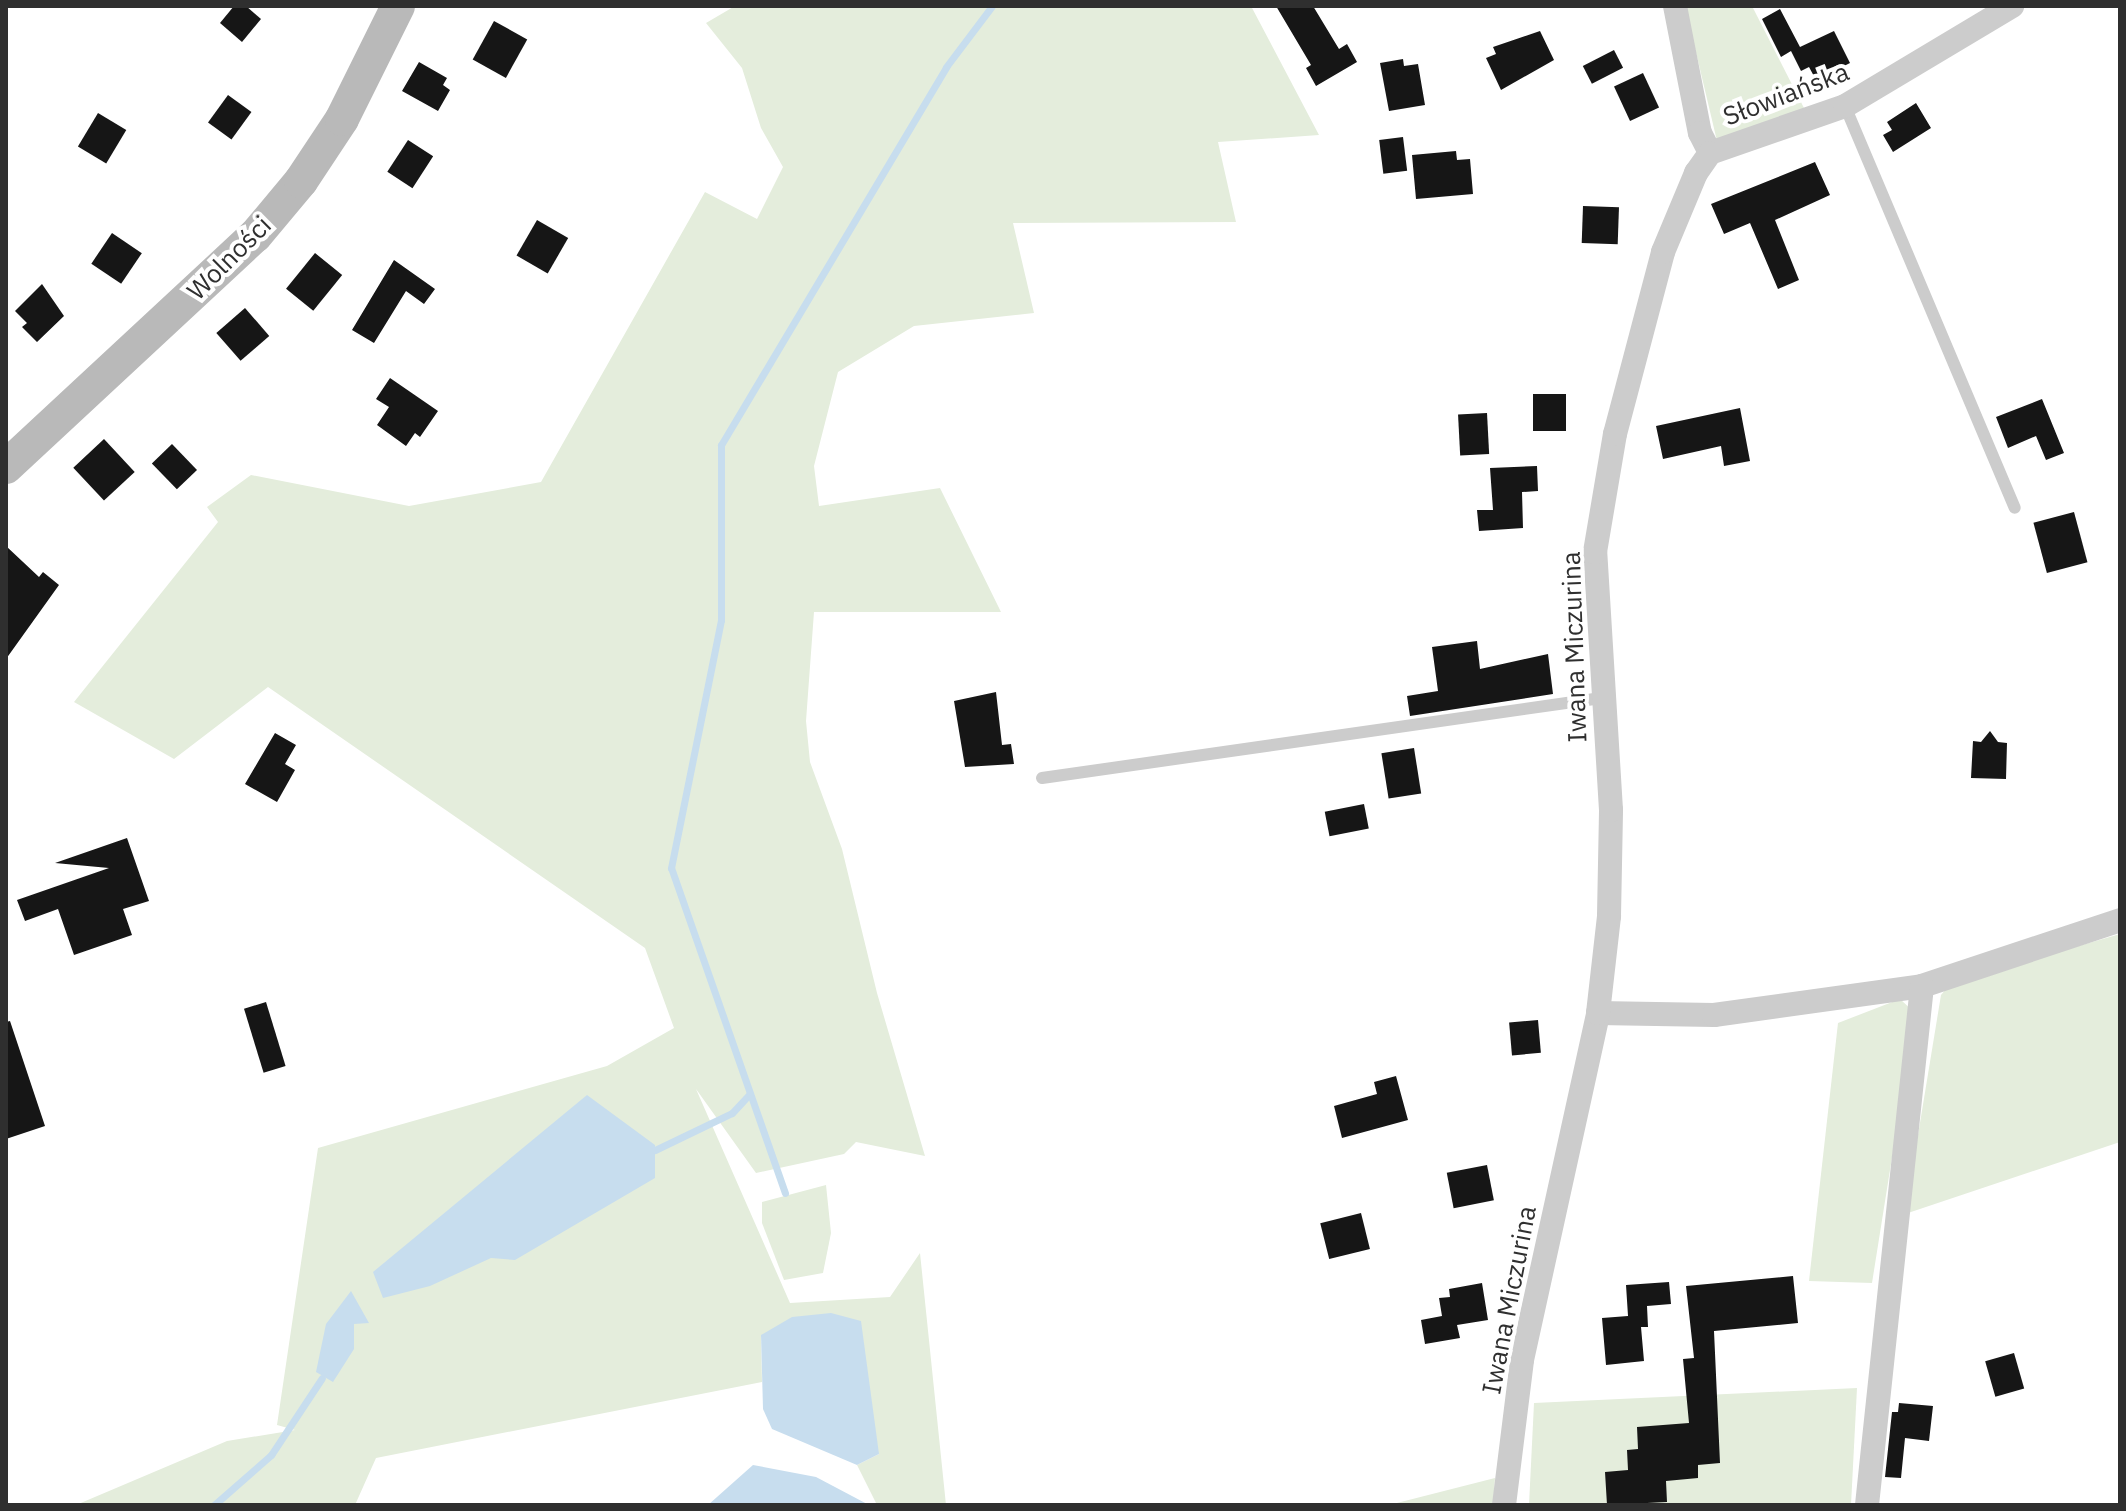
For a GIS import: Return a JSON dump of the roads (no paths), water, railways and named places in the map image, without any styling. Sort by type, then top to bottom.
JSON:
[{"type":"street","name":"Wolności","points":[[6,467],[255,236],[301,181],[342,119],[398,6]]},
{"type":"street","name":"Słowiańska","points":[[1675,6],[1700,133],[1710,153],[1845,106],[2012,6]]},
{"type":"street","name":"Iwana Miczurina","points":[[1504,1505],[1522,1360],[1598,1013],[1609,916],[1611,810],[1601,698],[1595,552],[1615,434],[1663,252],[1696,173],[1710,153]]},
{"type":"street","points":[[1598,1013],[1714,1015],[1922,986],[2120,920]]},
{"type":"street","points":[[1867,1505],[1922,986]]},
{"type":"lane","points":[[1845,106],[2015,508]]},
{"type":"lane","points":[[1042,778],[1601,698]]},
{"type":"water","points":[[587,1095],[655,1145],[655,1178],[515,1260],[491,1258],[430,1286],[383,1298],[373,1272]]},
{"type":"water","points":[[351,1291],[369,1323],[354,1324],[354,1349],[333,1382],[316,1372],[326,1324]]},
{"type":"water","points":[[831,1313],[861,1321],[879,1454],[857,1465],[772,1429],[763,1409],[761,1335],[792,1317]]},
{"type":"water","points":[[753,1465],[816,1477],[869,1505],[708,1505]]},
{"type":"waterway","points":[[785,1193],[671,868],[721,620],[721,445],[946,67],[992,6]]},
{"type":"waterway","points":[[655,1150],[732,1113],[750,1094]]},
{"type":"waterway","points":[[214,1505],[271,1455],[322,1378]]}]
